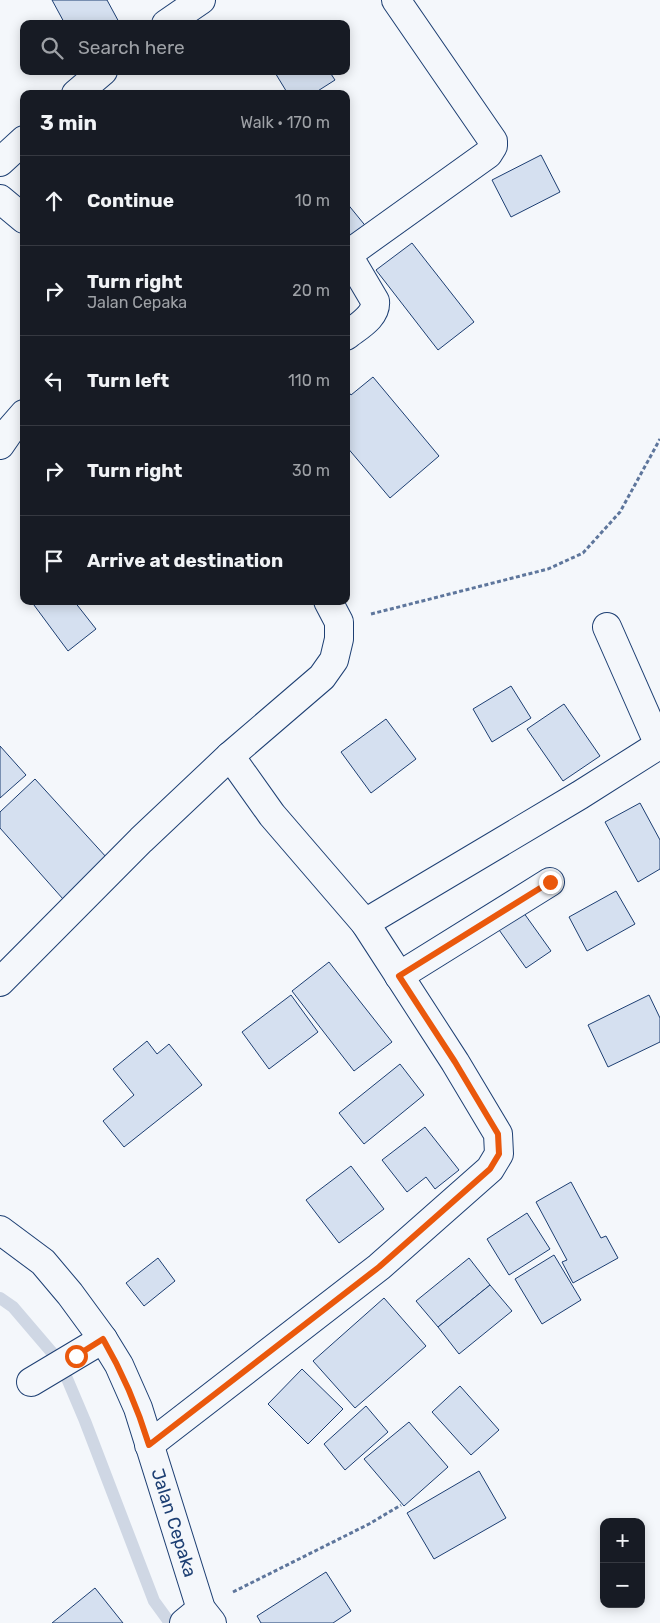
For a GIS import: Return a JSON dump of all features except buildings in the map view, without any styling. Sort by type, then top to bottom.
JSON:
[{"type":"street","points":[[172,20],[201,0]]},
{"type":"street","points":[[350,333],[370,316],[376,306],[375,300],[352,262],[351,258],[354,250],[488,154],[493,146],[493,141],[396,0]]},
{"type":"street","points":[[81,90],[98,75]]},
{"type":"street","points":[[0,162],[20,144]]},
{"type":"street","points":[[0,199],[20,216]]},
{"type":"street","points":[[0,445],[10,429],[20,418]]},
{"type":"street","points":[[0,982],[141,840],[230,756],[322,677],[334,660],[339,639],[334,612]]},
{"type":"street","points":[[365,923],[660,746],[607,628]]},
{"type":"street","points":[[149,1445],[379,1267],[490,1169],[499,1154],[498,1134],[455,1062],[365,923],[272,815],[230,756]]},
{"type":"street","points":[[399,976],[550,882]]},
{"type":"street","name":"Jalan Cepaka","points":[[0,1230],[43,1262],[70,1294],[103,1339],[119,1365],[138,1408],[178,1531],[199,1618]]},
{"type":"street","points":[[41,1376],[103,1339]]},
{"type":"path","points":[[334,612],[548,569],[583,552],[620,512],[660,438]]},
{"type":"path","points":[[199,1618],[401,1505]]},
{"type":"waterway","points":[[0,1298],[13,1307],[60,1362],[85,1421],[154,1601],[170,1623]]},
{"type":"route","points":[[76,1356],[103,1339],[119,1365],[138,1408],[149,1445],[379,1267],[490,1169],[499,1154],[498,1134],[455,1062],[399,976],[550,882]]}]
